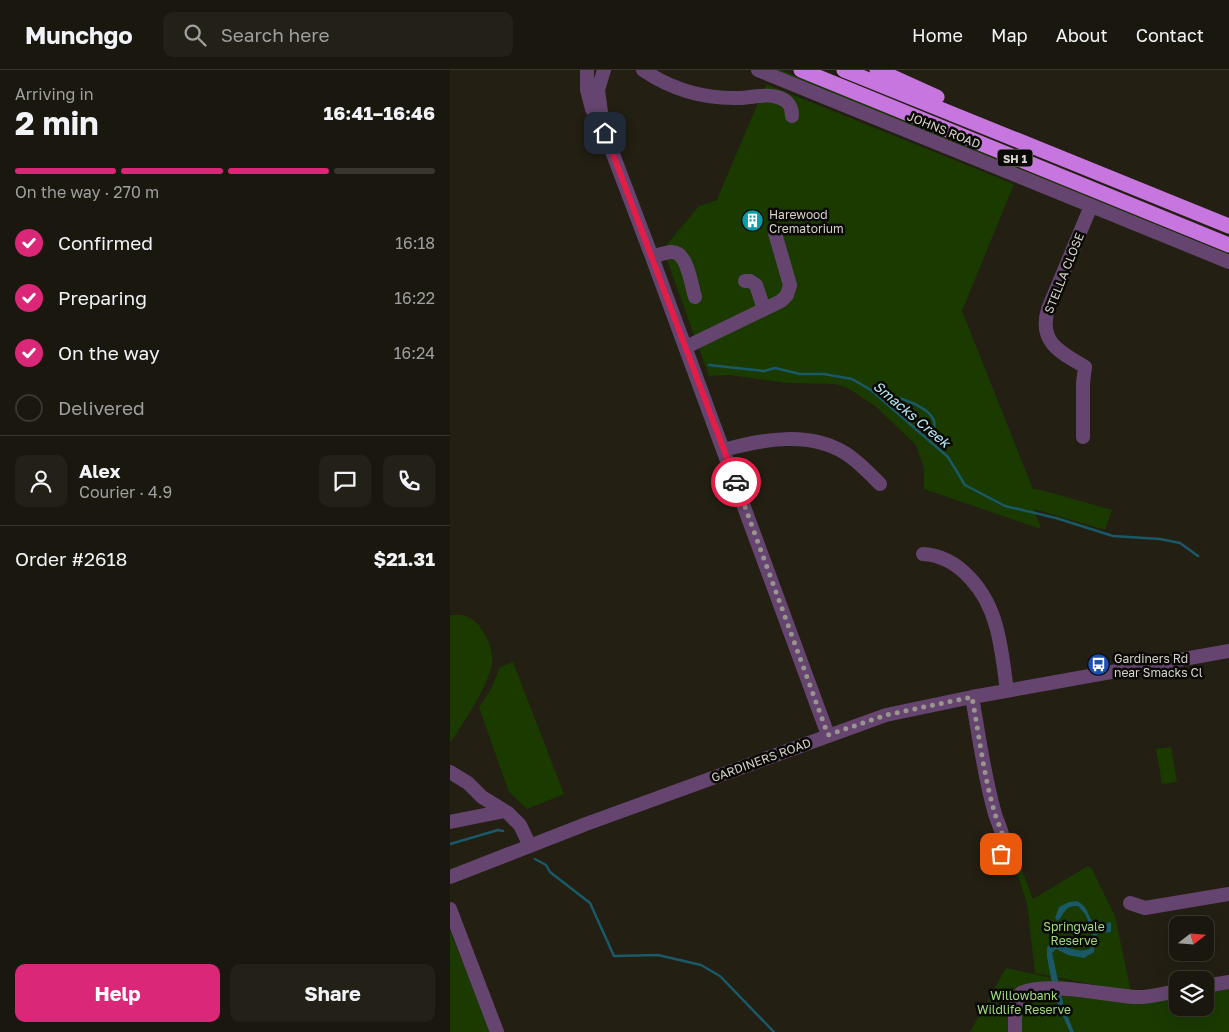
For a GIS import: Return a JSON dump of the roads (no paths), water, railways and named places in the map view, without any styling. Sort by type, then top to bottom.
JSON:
[{"type":"highway","name":"JOHNS ROAD","points":[[801,70],[1229,245]]},
{"type":"highway","name":"JOHNS ROAD","points":[[844,70],[1229,226]]},
{"type":"highway","name":"SH 1","points":[[877,70],[1033,139],[1229,220]]},
{"type":"street","points":[[587,70],[589,99],[592,109],[605,133],[686,347],[828,735]]},
{"type":"street","points":[[604,70],[599,81],[598,95],[605,133]]},
{"type":"street","points":[[643,70],[657,80],[708,97],[779,97],[788,102],[791,107],[792,116]]},
{"type":"street","name":"JOHNS ROAD","points":[[758,70],[1229,262]]},
{"type":"street","name":"STELLA CLOSE","points":[[1083,437],[1085,367],[1055,347],[1050,340],[1045,325],[1048,309],[1091,206]]},
{"type":"street","points":[[686,347],[781,301],[787,296],[790,285],[774,233]]},
{"type":"street","points":[[652,257],[671,252],[680,255],[688,266],[695,297]]},
{"type":"street","points":[[744,281],[750,281],[756,285],[764,309]]},
{"type":"street","points":[[724,450],[748,444],[784,439],[816,441],[846,454],[880,484]]},
{"type":"street","points":[[923,554],[937,556],[953,563],[984,596],[996,624],[1007,691]]},
{"type":"street","name":"GARDINERS ROAD","points":[[450,877],[886,715],[972,697],[1229,651]]},
{"type":"street","points":[[972,697],[991,798],[1004,839],[1004,849],[1001,854]]},
{"type":"street","points":[[450,772],[505,811],[520,826],[530,846]]},
{"type":"street","points":[[450,822],[505,811]]},
{"type":"street","points":[[1130,903],[1145,908],[1229,894]]},
{"type":"street","points":[[450,909],[497,1032]]},
{"type":"street","points":[[1214,984],[1229,982]]},
{"type":"street","points":[[1015,1032],[1015,1006],[1020,992],[1029,989],[1068,989],[1138,997],[1169,992]]},
{"type":"water","points":[[1077,901],[1085,907],[1092,922],[1099,929],[1109,922],[1111,923],[1111,932],[1098,933],[1094,952],[1084,958],[1068,955],[1056,949],[1052,953],[1064,1007],[1074,1032],[1070,1032],[1055,999],[1047,948],[1050,943],[1055,941],[1082,951],[1091,948],[1093,931],[1085,914],[1078,906],[1068,908],[1058,921],[1055,918],[1059,907],[1069,902]]},
{"type":"waterway","name":"Smacks Creek","points":[[709,365],[764,371],[775,368],[800,374],[824,374],[852,379],[871,390],[948,457],[965,485],[1005,506],[1056,518],[1113,536],[1160,539],[1180,543],[1198,556]]},
{"type":"waterway","points":[[877,395],[900,398],[918,406],[931,415],[934,426],[929,440]]},
{"type":"waterway","points":[[450,844],[498,830],[503,831]]},
{"type":"waterway","points":[[535,859],[546,865],[550,872],[590,903],[614,956],[658,955],[701,965],[720,976],[774,1032]]},
{"type":"place","name":"Harewood Crematorium","points":[[753,221]]},
{"type":"place","name":"Gardiners Rd near Smacks Cl","points":[[1098,665]]},
{"type":"park label","name":"Springvale Reserve","points":[[1074,933]]},
{"type":"park label","name":"Willowbank Wildlife Reserve","points":[[1024,1002]]}]
